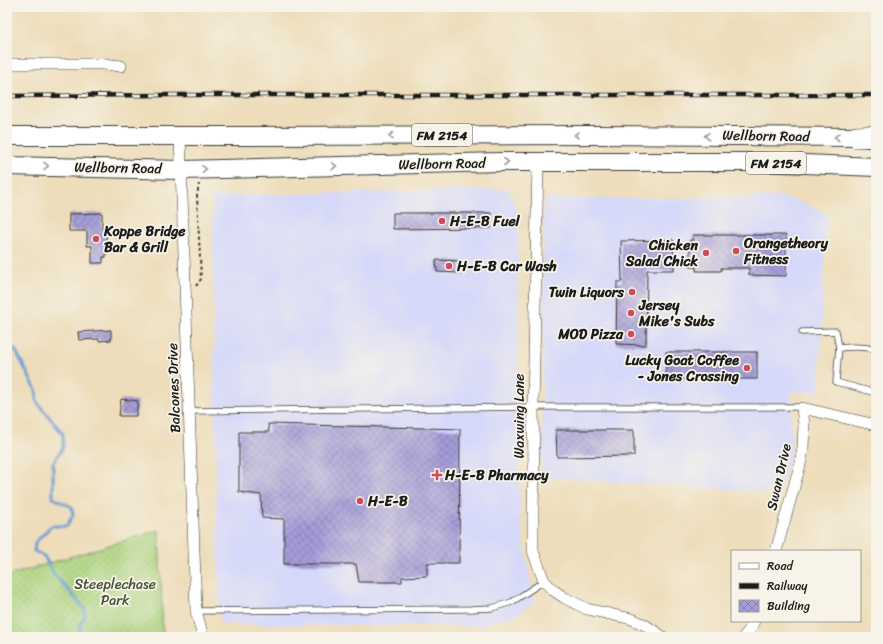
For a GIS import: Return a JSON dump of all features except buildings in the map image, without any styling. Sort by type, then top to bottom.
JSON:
[{"type":"main road","name":"Wellborn Road","points":[[7,136],[598,134],[869,137]]},
{"type":"main road","name":"Wellborn Road","points":[[7,166],[181,170],[538,162],[756,162],[876,167]]},
{"type":"street","points":[[7,64],[103,64],[121,66]]},
{"type":"street","name":"Balcones Drive","points":[[180,136],[196,611],[203,637]]},
{"type":"street","name":"Waxwing Lane","points":[[538,162],[533,407],[533,551],[544,581],[565,598],[587,609],[632,619],[645,625],[663,637]]},
{"type":"street","points":[[802,408],[876,425]]},
{"type":"street","name":"Swan Drive","points":[[776,550],[803,448],[804,425],[802,408]]},
{"type":"street","points":[[744,637],[754,622]]},
{"type":"lane","points":[[802,332],[836,331],[839,348],[836,382],[876,393]]},
{"type":"lane","points":[[839,348],[871,348],[876,350]]},
{"type":"lane","points":[[190,410],[533,407],[802,408]]},
{"type":"lane","points":[[196,611],[492,608],[512,602],[544,581]]},
{"type":"path","points":[[186,297],[201,279],[197,196],[199,184]]},
{"type":"shaded area","points":[[508,189],[518,213],[518,429],[521,525],[534,602],[516,615],[478,626],[220,624],[216,492],[212,196]]},
{"type":"shaded area","points":[[785,197],[828,213],[825,247],[819,393],[792,391],[791,452],[780,492],[542,477],[544,199]]},
{"type":"green space","name":"Steeplechase Park","points":[[159,530],[163,637],[7,637],[7,576]]},
{"type":"waterway","points":[[7,350],[15,349],[36,390],[37,402],[63,434],[63,447],[53,463],[53,498],[72,507],[73,515],[67,526],[51,526],[35,543],[34,551],[44,556],[53,573],[85,609],[85,616],[80,624],[80,637]]},
{"type":"railway","points":[[7,96],[876,95]]},
{"type":"place","name":"H-E-B Fuel","points":[[442,221]]},
{"type":"place","name":"Koppe Bridge Bar & Grill","points":[[96,239]]},
{"type":"place","name":"Orangetheory Fitness","points":[[736,251]]},
{"type":"place","name":"Chicken Salad Chick","points":[[706,253]]},
{"type":"place","name":"H-E-B Car Wash","points":[[449,266]]},
{"type":"place","name":"Twin Liquors","points":[[632,292]]},
{"type":"place","name":"Jersey Mike's Subs","points":[[631,313]]},
{"type":"place","name":"MOD Pizza","points":[[631,334]]},
{"type":"place","name":"Lucky Goat Coffee - Jones Crossing","points":[[747,368]]},
{"type":"place","name":"H-E-B Pharmacy","points":[[437,475]]},
{"type":"place","name":"H-E-B","points":[[360,501]]}]
